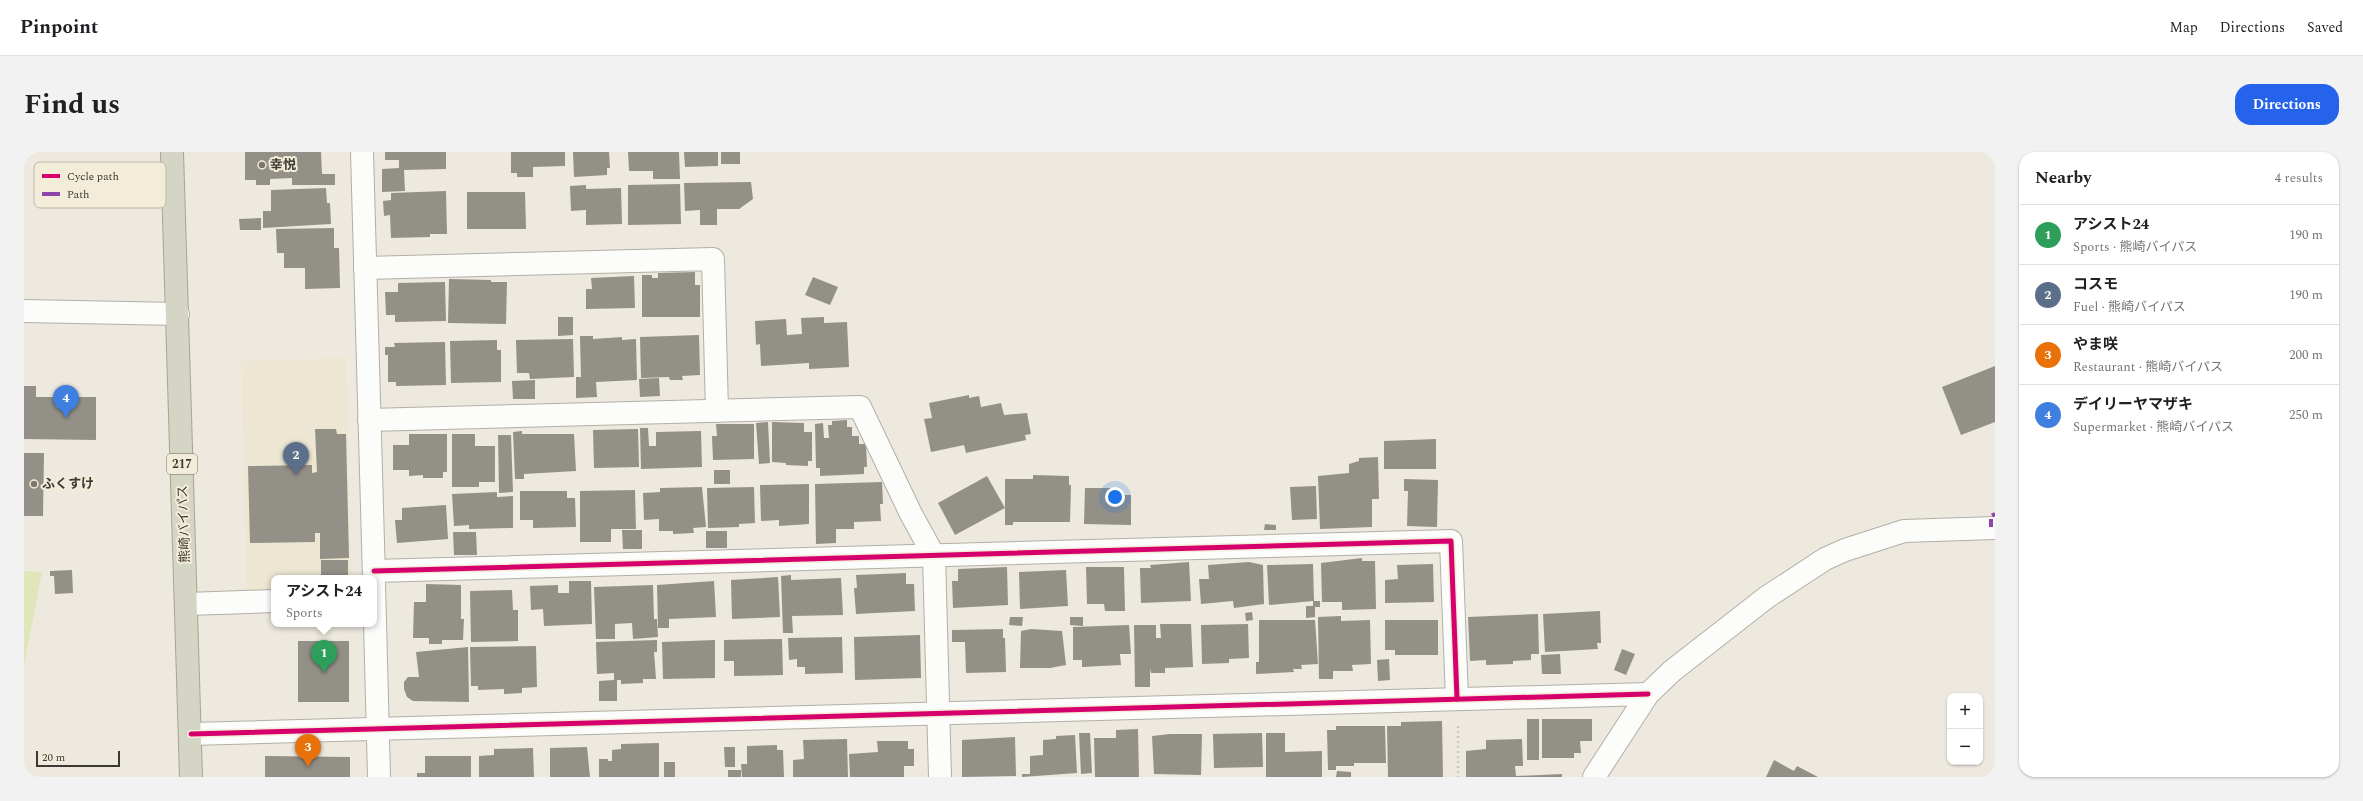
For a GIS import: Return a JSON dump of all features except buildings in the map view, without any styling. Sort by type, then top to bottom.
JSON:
[{"type":"highway","name":"熊崎バイパス","points":[[172,152],[191,734],[191,777]]},
{"type":"street","points":[[362,152],[374,575]]},
{"type":"street","points":[[365,268],[713,259],[717,411]]},
{"type":"street","points":[[24,311],[178,314]]},
{"type":"street","points":[[369,420],[860,407],[911,514],[934,556],[940,777]]},
{"type":"street","points":[[1594,777],[1648,694],[1672,671],[1766,597],[1825,559],[1852,547],[1904,531],[1995,528]]},
{"type":"street","points":[[377,577],[934,556],[1451,541],[1457,699]]},
{"type":"street","points":[[187,604],[271,601]]},
{"type":"street","points":[[375,627],[379,777]]},
{"type":"street","points":[[191,734],[1648,694]]},
{"type":"path","points":[[1457,699],[1458,777]]},
{"type":"shaded area","points":[[346,358],[351,575],[271,575],[271,591],[247,592],[241,361]]},
{"type":"green space","points":[[24,571],[42,572],[24,666]]},
{"type":"marked path","points":[[1991,527],[1991,516],[1995,514]]},
{"type":"cycle path","points":[[374,571],[1451,541],[1457,699]]},
{"type":"cycle path","points":[[191,734],[1648,694]]},
{"type":"place","name":"幸悦","points":[[262,165]]},
{"type":"place","name":"デイリーヤマザキ","points":[[66,418]]},
{"type":"place","name":"コスモ","points":[[296,475]]},
{"type":"place","name":"ふくすけ","points":[[34,484]]},
{"type":"place","name":"アシスト24","points":[[324,673]]},
{"type":"place","name":"やま咲","points":[[308,767]]}]
